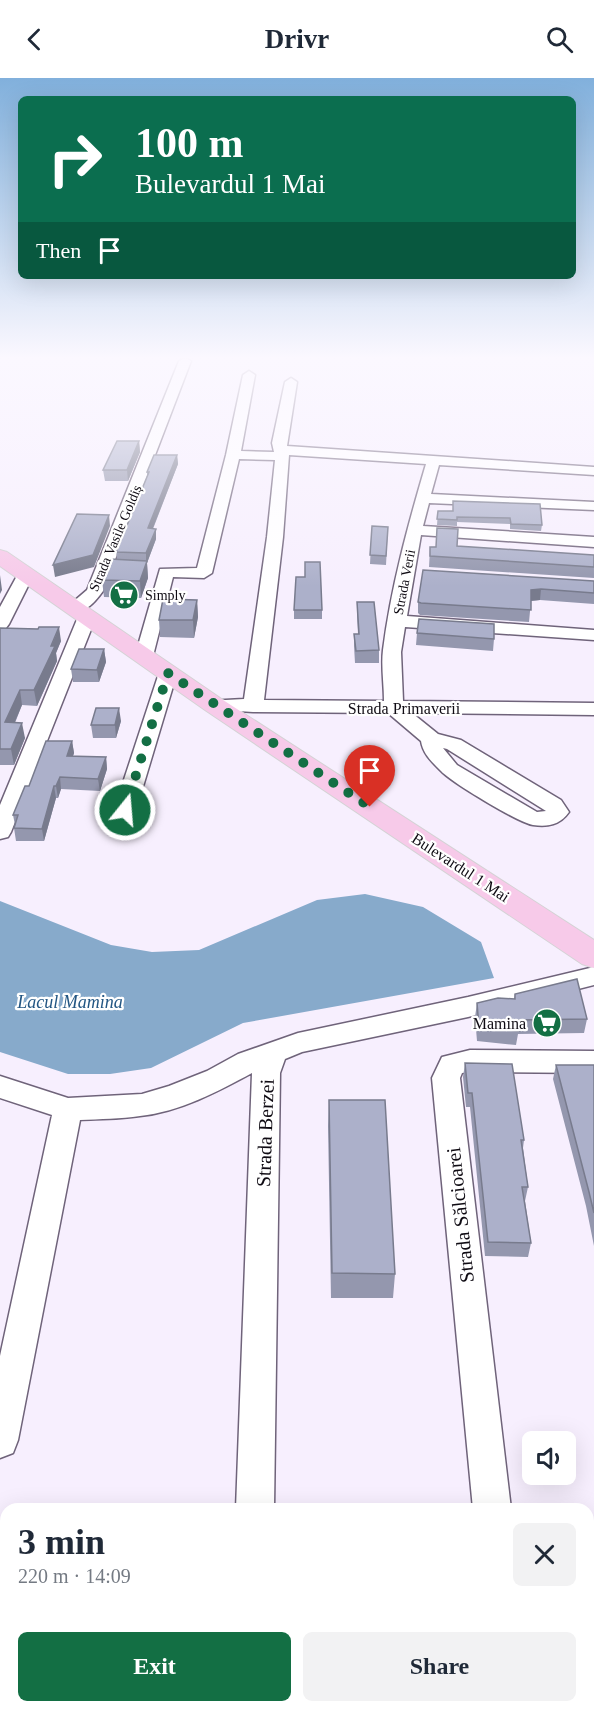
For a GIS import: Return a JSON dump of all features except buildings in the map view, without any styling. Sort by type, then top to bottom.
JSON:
[{"type":"main road","name":"Bulevardul 1 Mai","points":[[0,556],[214,705],[594,956]]},
{"type":"street","name":"Strada Vasile Goldiș","points":[[81,613],[104,568],[156,434]]},
{"type":"street","points":[[146,571],[204,573],[237,434]]},
{"type":"street","points":[[253,705],[275,537],[281,434]]},
{"type":"street","points":[[233,455],[281,453],[434,459],[594,471]]},
{"type":"street","name":"Strada Verii","points":[[394,708],[392,652],[397,621],[413,572],[414,530],[434,459]]},
{"type":"street","points":[[424,498],[594,506]]},
{"type":"street","points":[[414,530],[594,542]]},
{"type":"street","points":[[104,568],[125,569]]},
{"type":"street","points":[[144,656],[166,572]]},
{"type":"street","points":[[0,624],[27,574]]},
{"type":"street","points":[[0,832],[81,613]]},
{"type":"street","points":[[397,621],[594,635]]},
{"type":"street","points":[[125,810],[168,673]]},
{"type":"street","name":"Strada Primaverii","points":[[214,705],[594,709]]},
{"type":"street","points":[[394,708],[431,740],[454,744],[553,805],[558,812],[549,819],[532,818],[450,769],[433,750],[431,740]]},
{"type":"street","points":[[0,1087],[68,1109],[142,1105],[217,1079],[248,1062],[298,1042],[468,1007],[594,976]]},
{"type":"street","name":"Strada Berzei","points":[[255,1503],[266,1073],[273,1053]]},
{"type":"street","name":"Strada Sălcioarei","points":[[491,1503],[446,1078],[452,1065],[470,1061],[594,1062]]},
{"type":"street","points":[[0,1440],[68,1109]]},
{"type":"water","name":"Lacul Mamina","points":[[365,894],[423,907],[481,942],[494,978],[243,1023],[151,1068],[110,1074],[68,1074],[0,1052],[0,901],[111,945],[152,952],[199,950],[317,900]]},
{"type":"place","name":"Simply","points":[[124,595]]},
{"type":"place","name":"Mamina","points":[[547,1023]]},
{"type":"route","points":[[125,810],[168,673],[370,807]]}]
